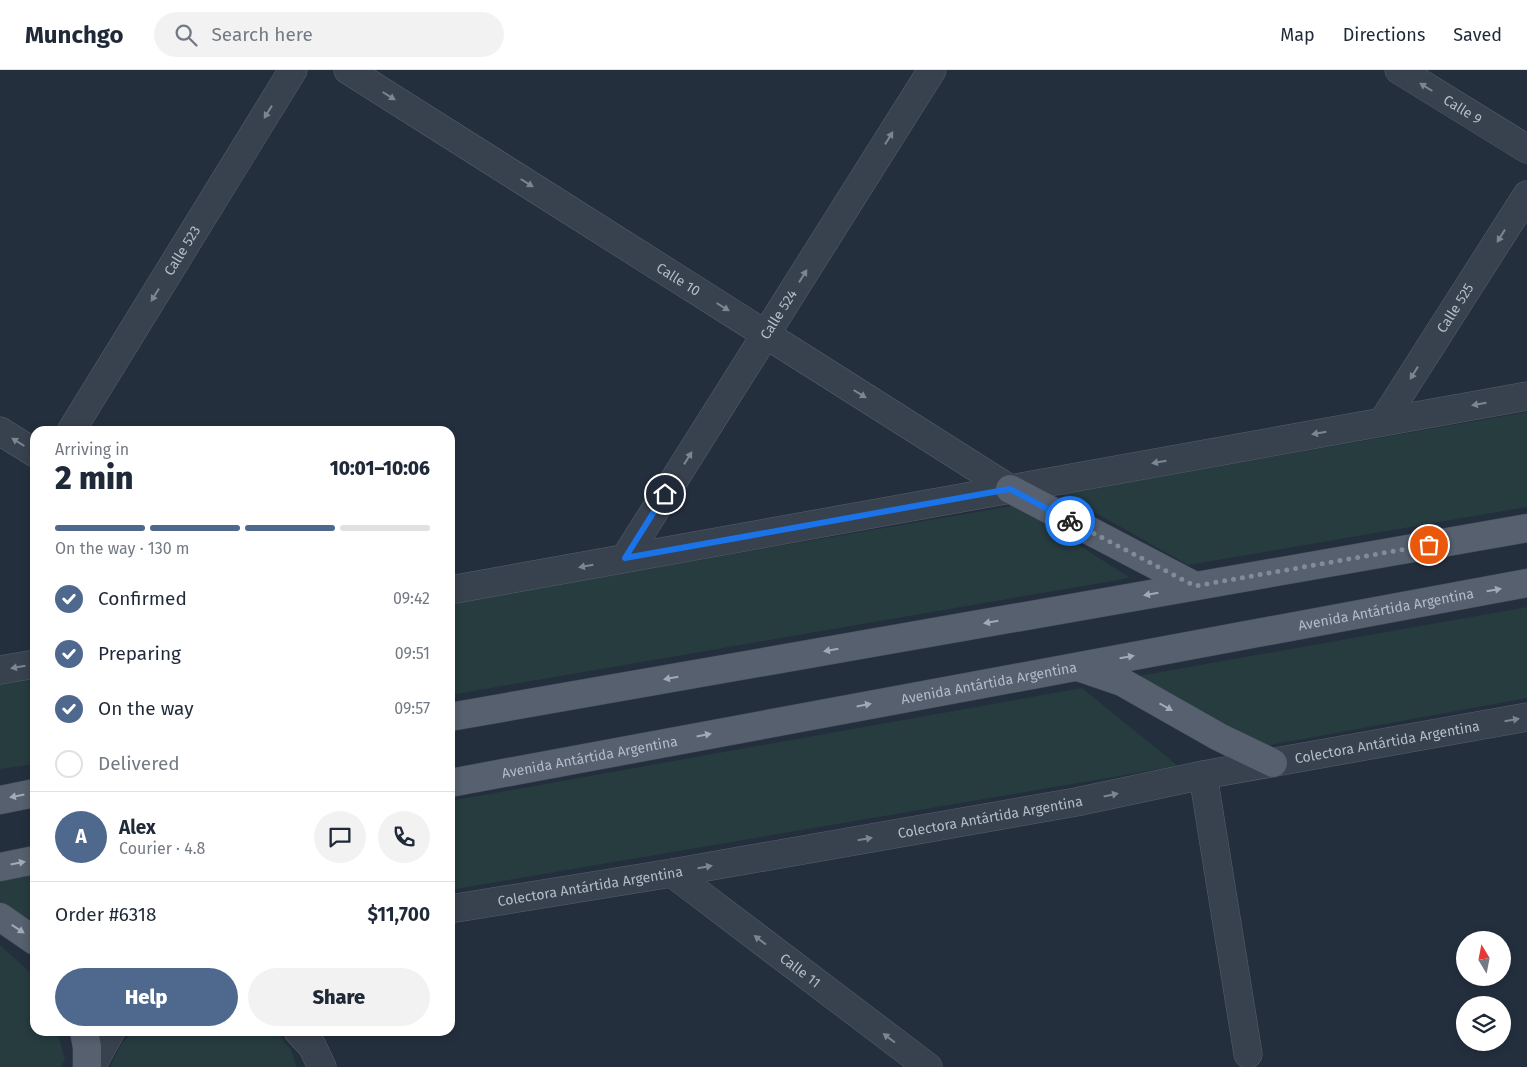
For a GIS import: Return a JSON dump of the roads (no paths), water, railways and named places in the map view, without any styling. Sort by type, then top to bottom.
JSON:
[{"type":"main road","points":[[1010,489],[1195,586]]},
{"type":"main road","points":[[455,716],[1527,528]]},
{"type":"main road","name":"Avenida Antártida Argentina","points":[[455,782],[1074,666],[1527,584]]},
{"type":"main road","points":[[1074,666],[1122,682],[1219,737],[1273,763]]},
{"type":"main road","points":[[0,800],[30,794]]},
{"type":"main road","points":[[0,867],[30,861]]},
{"type":"main road","points":[[0,917],[30,938]]},
{"type":"main road","points":[[85,1036],[87,1067]]},
{"type":"street","name":"Calle 523","points":[[74,426],[294,70]]},
{"type":"street","name":"Calle 10","points":[[348,70],[1010,489]]},
{"type":"street","name":"Calle 524","points":[[625,558],[932,70]]},
{"type":"street","name":"Calle 9","points":[[1399,70],[1527,149]]},
{"type":"street","name":"Calle 525","points":[[1383,422],[1527,194]]},
{"type":"street","points":[[455,589],[1527,396]]},
{"type":"street","points":[[0,431],[30,450]]},
{"type":"street","points":[[0,670],[30,665]]},
{"type":"street","name":"Colectora Antártida Argentina","points":[[455,908],[672,873],[1076,802],[1203,775],[1527,718]]},
{"type":"street","points":[[1203,775],[1247,1063]]},
{"type":"street","name":"Calle 11","points":[[672,873],[928,1067]]},
{"type":"street","points":[[91,1067],[108,1036]]}]
